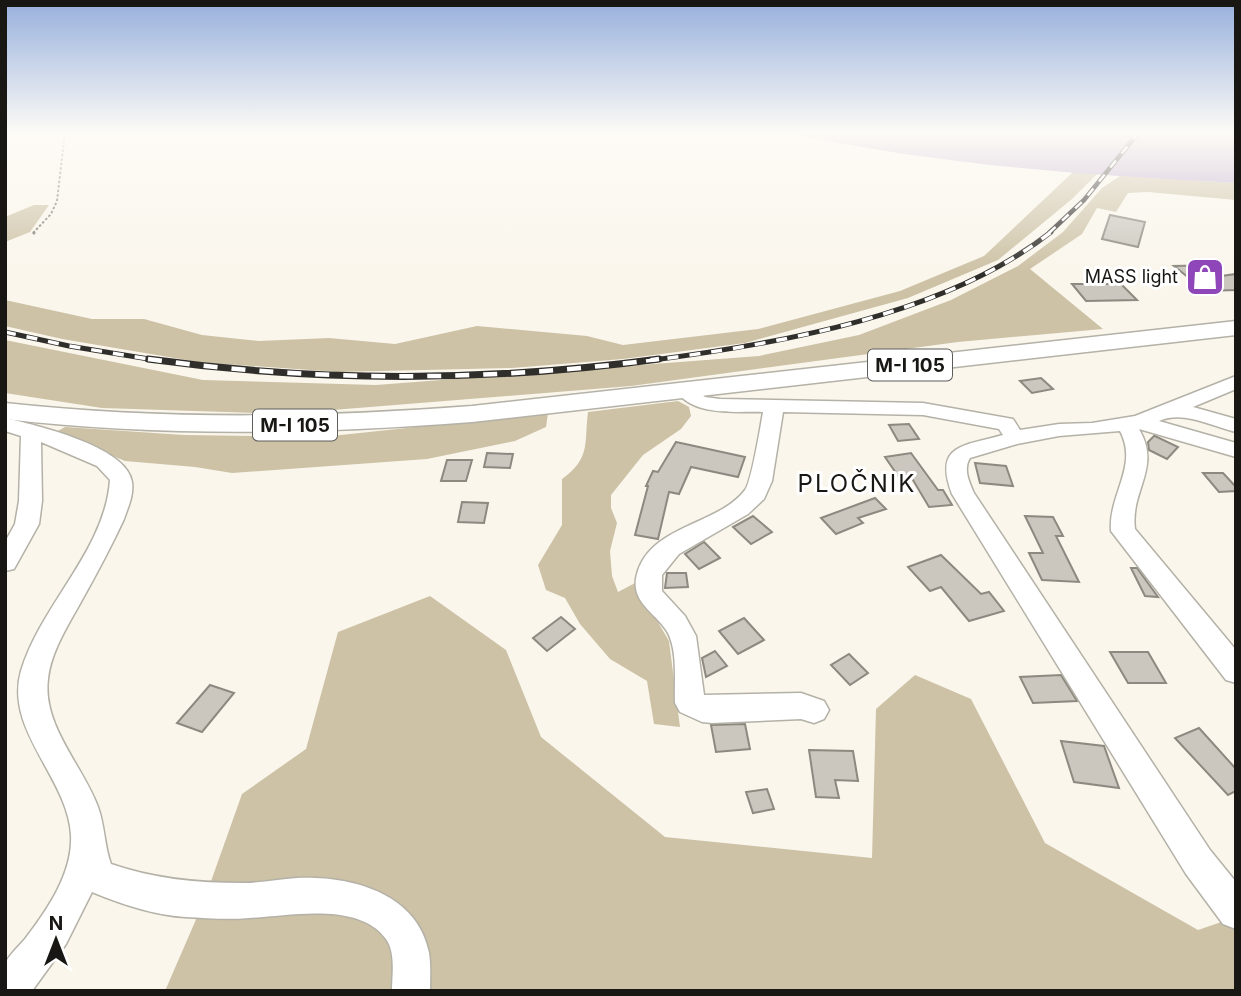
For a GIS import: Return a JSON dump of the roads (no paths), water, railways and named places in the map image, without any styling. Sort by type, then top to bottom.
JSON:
[{"type":"main road","name":"M-I 105","points":[[5,411],[179,424],[342,423],[472,414],[1236,328]]},
{"type":"street","points":[[685,390],[699,402],[923,409],[1010,431],[1133,424],[1174,410],[1236,382]]},
{"type":"street","points":[[773,406],[764,471],[752,499],[669,547],[650,570],[649,591],[681,631],[690,703],[702,709],[801,706],[814,710]]},
{"type":"street","points":[[1174,410],[1203,415],[1236,426]]},
{"type":"street","points":[[1133,424],[1236,450]]},
{"type":"street","points":[[1133,424],[1140,453],[1139,465],[1120,519],[1123,531],[1236,671]]},
{"type":"street","points":[[5,562],[27,525],[32,495],[29,450],[19,428]]},
{"type":"street","points":[[8,991],[51,936],[76,892],[86,842],[85,816],[45,734],[31,698],[35,670],[61,613],[111,523],[119,502],[121,479],[114,468],[100,459],[63,442],[19,428]]},
{"type":"street","points":[[1010,431],[962,453],[956,461],[956,476],[963,494],[1198,862],[1236,911]]},
{"type":"street","points":[[86,842],[98,877],[133,889],[181,899],[246,901],[297,895],[336,896],[374,907],[398,925],[410,952],[411,991]]},
{"type":"railway","points":[[1049,233],[1084,200],[1101,178]]},
{"type":"railway","points":[[646,361],[750,345],[858,322],[961,285],[1008,261],[1051,232]]},
{"type":"railway","points":[[5,332],[151,359]]},
{"type":"railway","points":[[151,359],[275,372],[404,376],[532,372],[659,359]]},
{"type":"railway","points":[[151,359],[161,361]]},
{"type":"place","name":"MASS light","points":[[1205,277]]},
{"type":"district","name":"PLOČNIK","points":[[857,484]]}]
